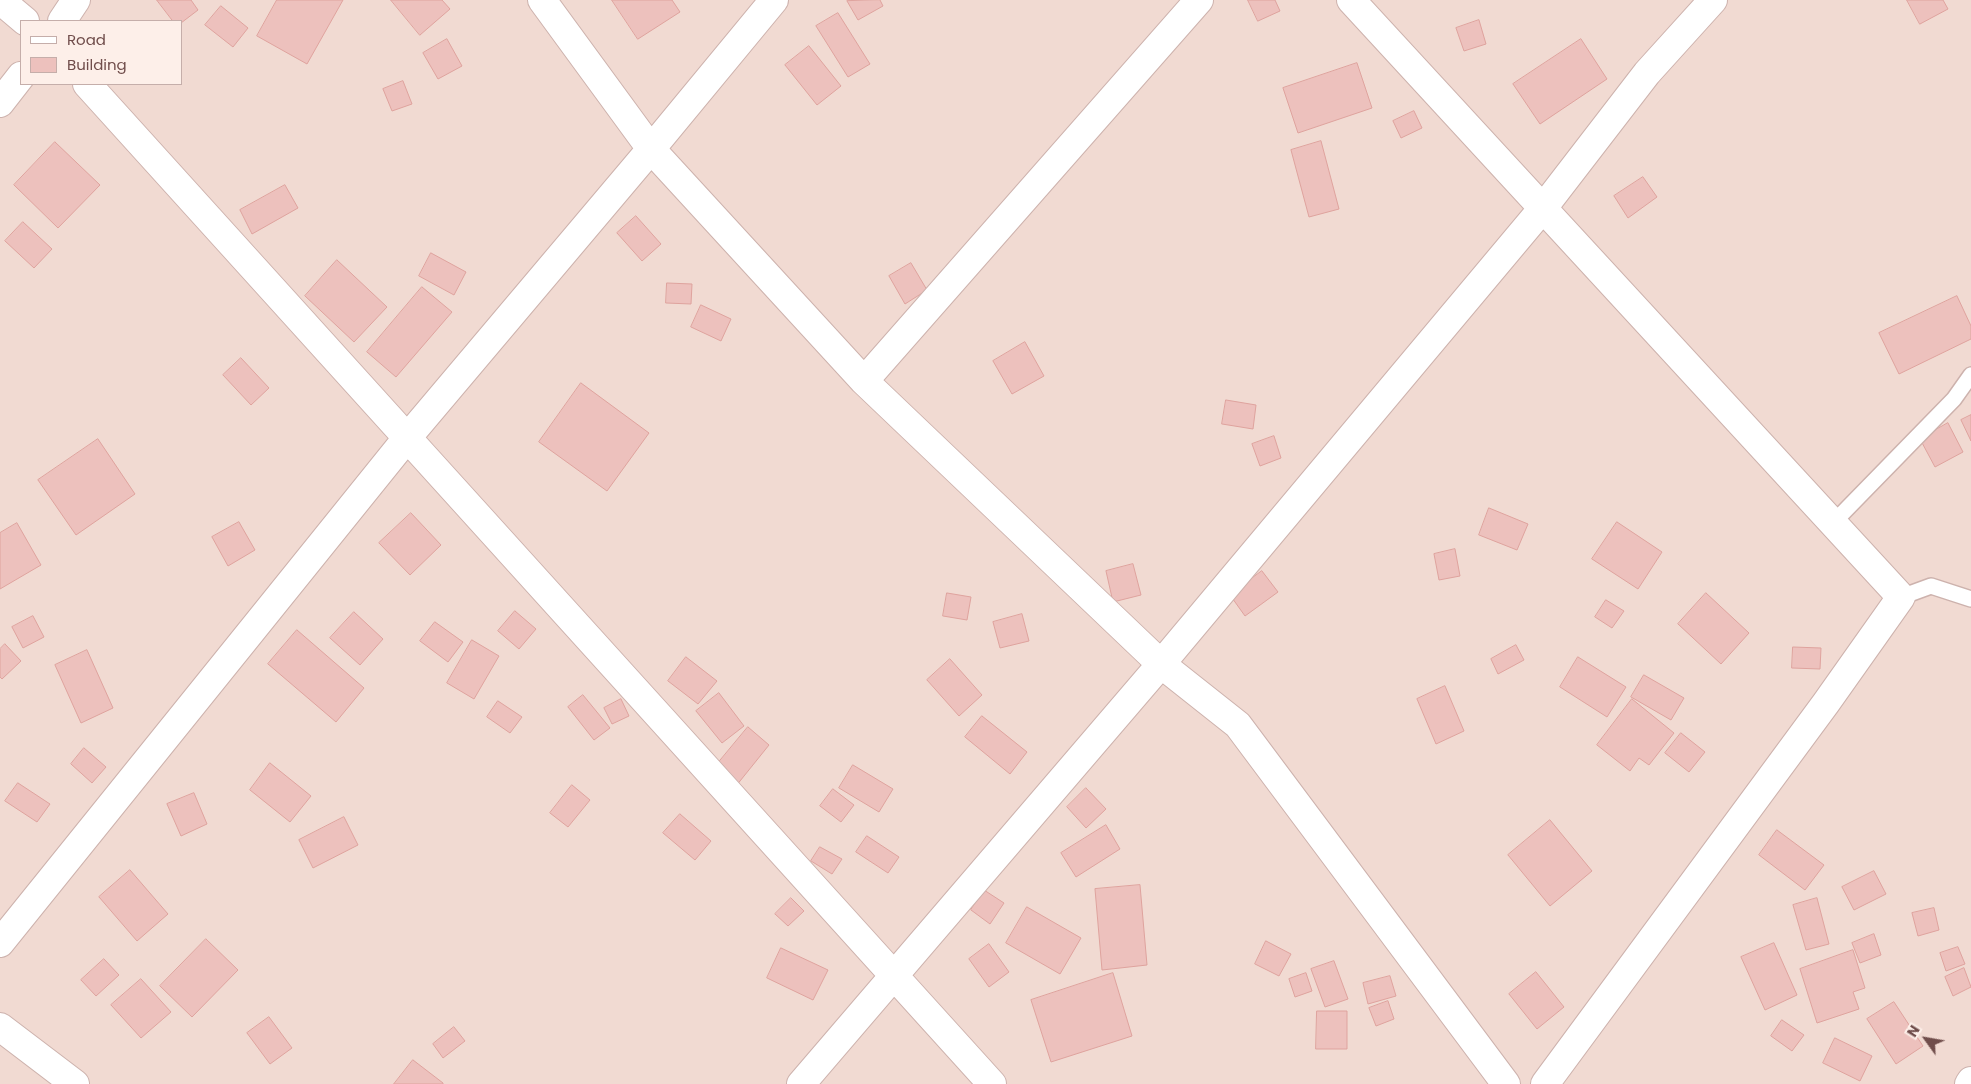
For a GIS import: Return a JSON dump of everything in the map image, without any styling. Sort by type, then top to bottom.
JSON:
[{"type":"street","points":[[0,0],[24,20]]},
{"type":"street","points":[[63,20],[76,0]]},
{"type":"street","points":[[542,0],[651,149],[864,381],[1161,664],[1238,725],[1506,1084]]},
{"type":"street","points":[[0,943],[407,438],[774,0]]},
{"type":"street","points":[[864,381],[1199,0]]},
{"type":"street","points":[[1351,0],[1901,598],[1814,719],[1544,1084]]},
{"type":"street","points":[[801,1084],[1161,664],[1543,208],[1647,73],[1713,0]]},
{"type":"street","points":[[0,103],[20,77]]},
{"type":"street","points":[[88,85],[992,1084]]},
{"type":"street","points":[[0,1027],[75,1084]]},
{"type":"lane","points":[[1833,523],[1954,399],[1971,376]]},
{"type":"lane","points":[[1901,598],[1931,586],[1971,598]]},
{"type":"shaded area","points":[[0,0],[1971,0],[1971,1084],[0,1084]]},
{"type":"building","points":[[157,0],[191,0],[198,10],[182,22],[182,20],[172,20]]},
{"type":"building","points":[[277,0],[343,0],[307,64],[257,36]]},
{"type":"building","points":[[391,0],[442,0],[450,9],[420,35]]},
{"type":"building","points":[[612,0],[672,0],[680,12],[638,39]]},
{"type":"building","points":[[880,0],[883,6],[858,20],[847,1]]},
{"type":"building","points":[[1248,0],[1275,0],[1280,11],[1258,21]]},
{"type":"building","points":[[1907,0],[1943,0],[1948,9],[1920,24]]},
{"type":"building","points":[[221,6],[248,28],[233,47],[205,25]]},
{"type":"building","points":[[838,13],[870,64],[848,77],[816,26]]},
{"type":"building","points":[[1479,20],[1486,44],[1464,51],[1456,28]]},
{"type":"building","points":[[447,39],[462,66],[438,79],[423,53]]},
{"type":"building","points":[[1581,39],[1607,79],[1540,124],[1513,84]]},
{"type":"building","points":[[809,46],[841,86],[817,105],[785,65]]},
{"type":"building","points":[[1357,63],[1372,108],[1298,133],[1283,88]]},
{"type":"building","points":[[403,81],[412,104],[392,111],[383,89]]},
{"type":"building","points":[[1414,111],[1422,128],[1401,138],[1393,121]]},
{"type":"building","points":[[1321,141],[1339,209],[1309,217],[1291,150]]},
{"type":"building","points":[[55,142],[100,185],[58,228],[14,185]]},
{"type":"building","points":[[1643,177],[1657,197],[1628,218],[1614,196]]},
{"type":"building","points":[[285,185],[298,208],[252,234],[240,210]]},
{"type":"building","points":[[636,216],[661,244],[642,261],[617,233]]},
{"type":"building","points":[[23,222],[52,249],[34,268],[5,241]]},
{"type":"building","points":[[431,253],[466,272],[454,295],[419,276]]},
{"type":"building","points":[[337,260],[387,307],[354,342],[305,296]]},
{"type":"building","points":[[911,263],[927,290],[905,304],[889,276]]},
{"type":"building","points":[[667,283],[692,284],[691,304],[666,303]]},
{"type":"building","points":[[422,287],[452,312],[396,377],[367,352]]},
{"type":"building","points":[[1957,296],[1971,326],[1971,339],[1899,374],[1879,333]]},
{"type":"building","points":[[701,305],[731,319],[721,341],[691,327]]},
{"type":"building","points":[[1025,342],[1044,376],[1012,394],[993,361]]},
{"type":"building","points":[[241,358],[269,388],[251,405],[223,375]]},
{"type":"building","points":[[581,383],[649,433],[607,491],[539,442]]},
{"type":"building","points":[[1226,400],[1256,405],[1253,429],[1222,424]]},
{"type":"building","points":[[1971,415],[1971,441],[1961,420]]},
{"type":"building","points":[[1948,423],[1963,452],[1935,467],[1920,439]]},
{"type":"building","points":[[1274,436],[1281,458],[1260,466],[1252,444]]},
{"type":"building","points":[[98,439],[135,494],[76,535],[38,480]]},
{"type":"building","points":[[1489,508],[1528,524],[1517,550],[1479,535]]},
{"type":"building","points":[[411,513],[441,545],[410,575],[379,543]]},
{"type":"building","points":[[239,522],[255,550],[228,566],[212,537]]},
{"type":"building","points":[[1617,522],[1662,552],[1638,589],[1592,559]]},
{"type":"building","points":[[17,523],[41,565],[0,589],[0,533]]},
{"type":"building","points":[[1455,549],[1460,576],[1439,580],[1434,554]]},
{"type":"building","points":[[1133,564],[1141,595],[1113,602],[1106,571]]},
{"type":"building","points":[[1262,571],[1278,592],[1245,616],[1230,595]]},
{"type":"building","points":[[947,593],[971,597],[967,620],[943,616]]},
{"type":"building","points":[[1706,593],[1749,633],[1721,664],[1678,624]]},
{"type":"building","points":[[1606,600],[1624,611],[1612,628],[1595,617]]},
{"type":"building","points":[[515,611],[536,629],[519,649],[498,631]]},
{"type":"building","points":[[354,612],[383,639],[360,665],[330,638]]},
{"type":"building","points":[[1022,614],[1029,641],[1000,648],[993,622]]},
{"type":"building","points":[[33,616],[44,637],[23,648],[12,627]]},
{"type":"building","points":[[435,622],[463,642],[448,662],[420,641]]},
{"type":"building","points":[[297,630],[364,688],[336,722],[268,664]]},
{"type":"building","points":[[472,640],[499,656],[474,699],[447,683]]},
{"type":"building","points":[[5,644],[21,661],[2,679],[0,677],[0,649]]},
{"type":"building","points":[[1516,645],[1524,660],[1498,674],[1491,659]]},
{"type":"building","points":[[1793,647],[1821,648],[1820,669],[1792,668]]},
{"type":"building","points":[[87,650],[113,708],[81,723],[55,665]]},
{"type":"building","points":[[686,657],[717,681],[698,704],[668,681]]},
{"type":"building","points":[[1578,657],[1626,687],[1607,717],[1560,687]]},
{"type":"building","points":[[950,659],[982,695],[959,716],[927,680]]},
{"type":"building","points":[[1644,675],[1684,698],[1671,720],[1631,697]]},
{"type":"building","points":[[1445,686],[1464,731],[1436,744],[1417,699]]},
{"type":"building","points":[[719,693],[744,726],[722,743],[696,711]]},
{"type":"building","points":[[583,695],[610,728],[594,740],[568,707]]},
{"type":"building","points":[[621,699],[629,716],[612,724],[604,708]]},
{"type":"building","points":[[1632,699],[1674,733],[1649,765],[1639,758],[1630,771],[1597,745]]},
{"type":"building","points":[[498,701],[522,717],[510,733],[487,717]]},
{"type":"building","points":[[982,716],[1027,752],[1010,774],[965,737]]},
{"type":"building","points":[[748,727],[769,745],[736,786],[714,768]]},
{"type":"building","points":[[1681,733],[1705,752],[1689,772],[1665,753]]},
{"type":"building","points":[[84,748],[106,767],[92,783],[71,764]]},
{"type":"building","points":[[270,763],[311,796],[290,822],[250,790]]},
{"type":"building","points":[[853,765],[893,789],[879,812],[839,788]]},
{"type":"building","points":[[18,783],[50,804],[37,822],[5,801]]},
{"type":"building","points":[[572,785],[590,800],[568,827],[550,813]]},
{"type":"building","points":[[1086,788],[1106,809],[1086,828],[1067,807]]},
{"type":"building","points":[[833,789],[854,805],[841,822],[820,806]]},
{"type":"building","points":[[194,793],[207,824],[181,836],[167,804]]},
{"type":"building","points":[[680,814],[711,841],[695,860],[663,833]]},
{"type":"building","points":[[344,817],[358,845],[313,868],[299,840]]},
{"type":"building","points":[[1550,820],[1592,871],[1550,906],[1508,855]]},
{"type":"building","points":[[1106,825],[1120,849],[1076,877],[1061,853]]},
{"type":"building","points":[[1777,830],[1824,865],[1805,890],[1759,855]]},
{"type":"building","points":[[867,836],[899,857],[888,873],[856,852]]},
{"type":"building","points":[[820,847],[842,859],[832,874],[811,861]]},
{"type":"building","points":[[130,870],[168,914],[137,941],[99,897]]},
{"type":"building","points":[[1874,871],[1886,894],[1854,910],[1842,887]]},
{"type":"building","points":[[1140,885],[1147,965],[1102,970],[1095,889]]},
{"type":"building","points":[[984,890],[1004,903],[990,924],[971,910]]},
{"type":"building","points":[[791,898],[804,911],[788,926],[775,914]]},
{"type":"building","points":[[1817,898],[1829,944],[1806,950],[1793,905]]},
{"type":"building","points":[[1027,907],[1081,938],[1060,974],[1006,943]]},
{"type":"building","points":[[1934,908],[1939,930],[1918,936],[1912,913]]},
{"type":"building","points":[[1874,934],[1881,955],[1860,963],[1852,943]]},
{"type":"building","points":[[206,939],[238,970],[192,1017],[160,986]]},
{"type":"building","points":[[1266,941],[1291,954],[1279,976],[1255,964]]},
{"type":"building","points":[[1774,943],[1797,995],[1765,1010],[1741,957]]},
{"type":"building","points":[[989,944],[1009,972],[989,987],[969,959]]},
{"type":"building","points":[[1958,947],[1965,964],[1946,971],[1940,953]]},
{"type":"building","points":[[781,948],[828,970],[813,1000],[767,978]]},
{"type":"building","points":[[1853,950],[1865,988],[1853,992],[1859,1009],[1817,1023],[1800,969]]},
{"type":"building","points":[[104,959],[119,975],[96,996],[81,980]]},
{"type":"building","points":[[1334,961],[1348,999],[1325,1007],[1311,969]]},
{"type":"building","points":[[1964,968],[1971,987],[1953,996],[1945,977]]},
{"type":"building","points":[[1536,972],[1564,1007],[1537,1029],[1509,994]]},
{"type":"building","points":[[1113,973],[1132,1036],[1051,1062],[1031,1000]]},
{"type":"building","points":[[1306,973],[1312,991],[1295,997],[1289,979]]},
{"type":"building","points":[[1390,976],[1396,996],[1368,1004],[1363,983]]},
{"type":"building","points":[[141,979],[171,1012],[141,1038],[111,1005]]},
{"type":"building","points":[[1388,1001],[1394,1019],[1376,1026],[1369,1008]]},
{"type":"building","points":[[1894,1002],[1923,1046],[1896,1064],[1867,1019]]},
{"type":"building","points":[[1317,1011],[1347,1011],[1347,1049],[1316,1049]]},
{"type":"building","points":[[269,1017],[292,1048],[270,1064],[247,1033]]},
{"type":"building","points":[[1782,1020],[1804,1035],[1792,1051],[1771,1036]]},
{"type":"building","points":[[454,1027],[465,1041],[443,1058],[433,1044]]},
{"type":"building","points":[[1835,1038],[1872,1056],[1860,1081],[1823,1063]]},
{"type":"building","points":[[413,1060],[443,1083],[443,1084],[394,1084]]}]
